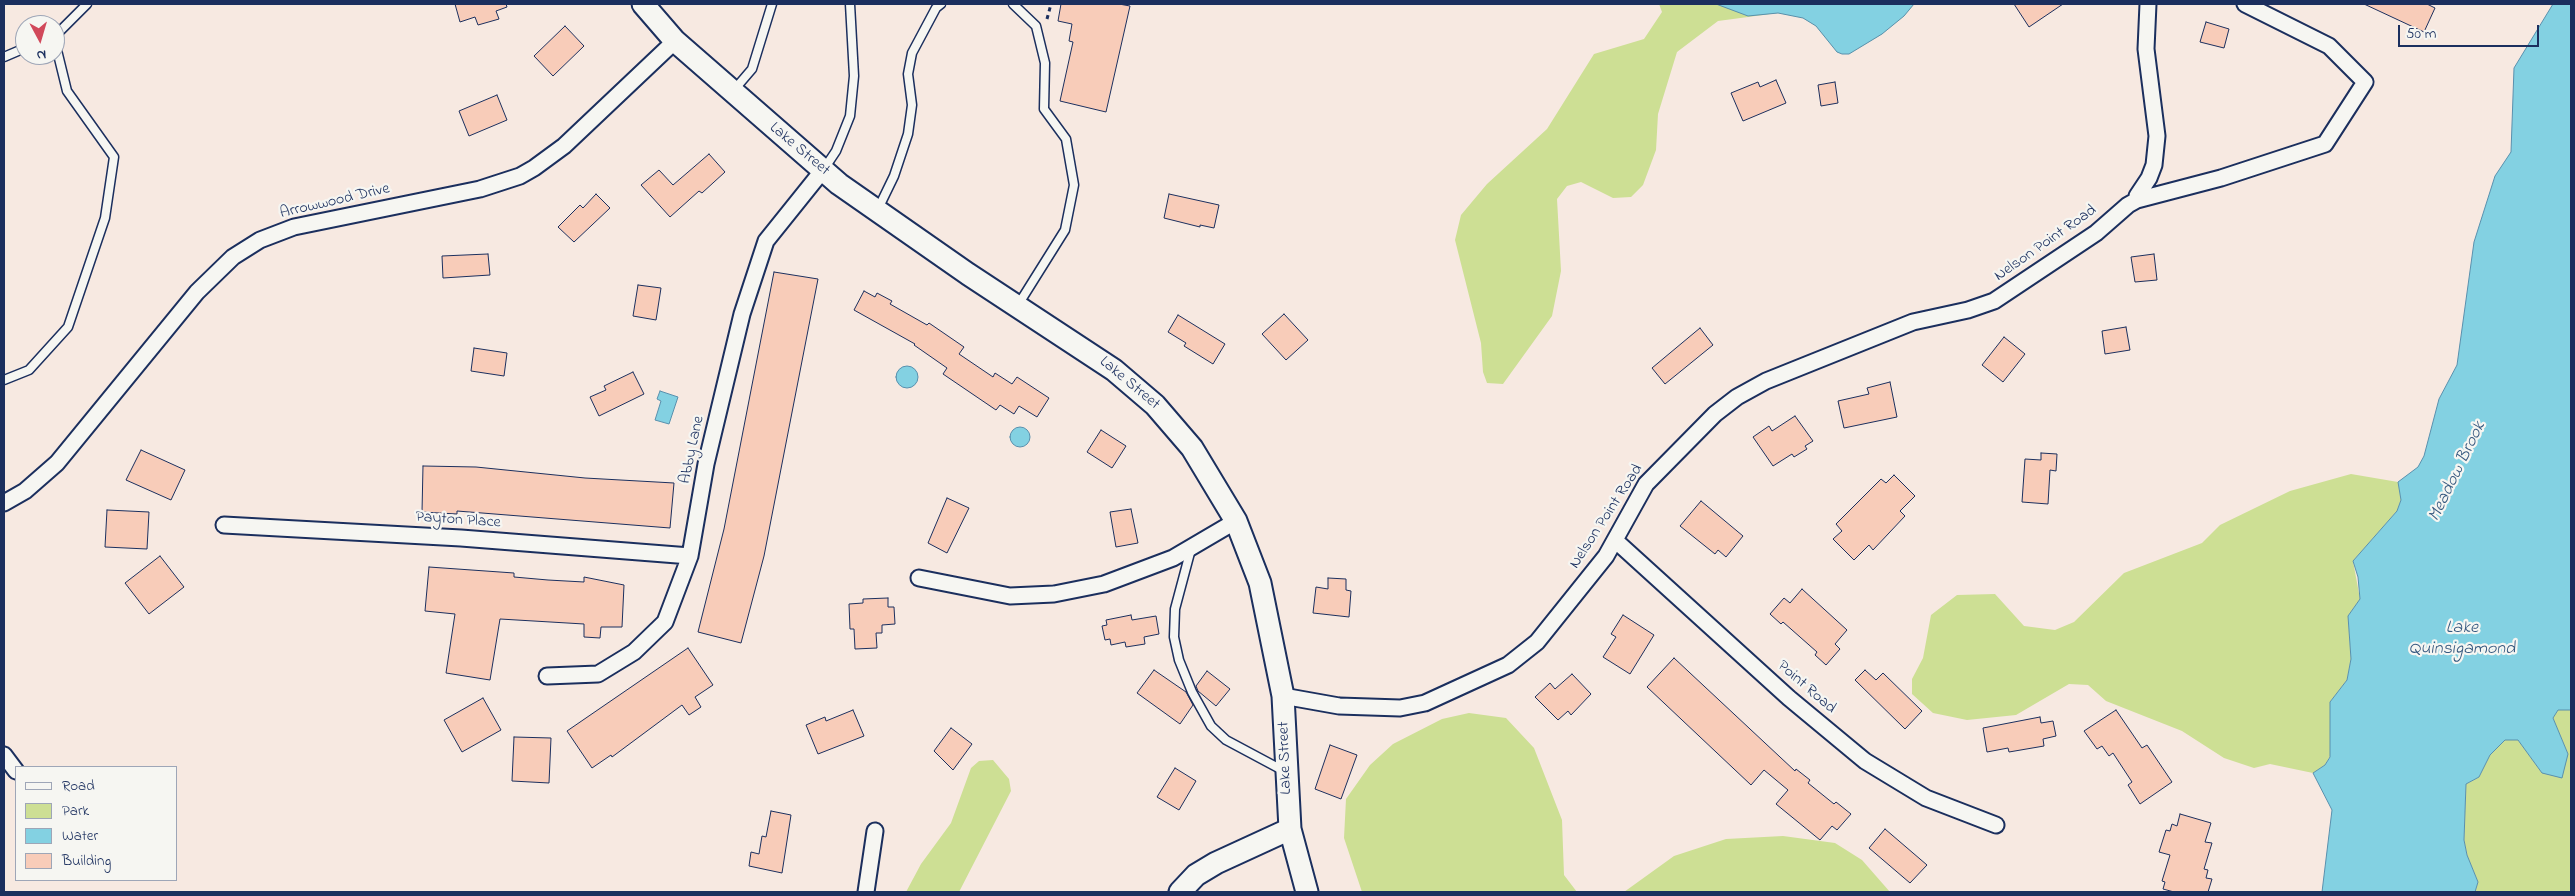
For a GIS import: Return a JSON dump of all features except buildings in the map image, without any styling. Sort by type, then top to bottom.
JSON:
[{"type":"main road","name":"Lake Street","points":[[642,4],[675,41],[823,170],[877,211],[1017,306],[1100,359],[1155,405],[1192,448],[1236,521],[1260,583],[1284,696],[1290,830],[1307,892]]},
{"type":"main road","points":[[1180,892],[1196,875],[1210,866],[1290,830]]},
{"type":"street","name":"Nelson Point Road","points":[[2137,200],[2137,196],[2149,178],[2154,165],[2157,136],[2146,49],[2148,4]]},
{"type":"street","name":"Nelson Point Road","points":[[1284,696],[1339,706],[1400,708],[1426,703],[1469,685],[1508,665],[1536,642],[1616,541],[1646,484],[1715,414],[1737,397],[1766,381],[1913,322],[1968,310],[1994,301],[2096,233],[2128,205],[2137,200],[2221,178],[2326,144],[2365,82],[2329,46],[2245,4]]},
{"type":"street","name":"Arrowwood Drive","points":[[4,503],[25,491],[57,463],[197,292],[233,257],[260,240],[294,227],[480,189],[520,176],[564,146],[675,41]]},
{"type":"street","name":"Abby Lane","points":[[547,676],[598,674],[634,652],[665,622],[690,556],[706,464],[740,322],[766,241],[823,170]]},
{"type":"street","points":[[918,578],[1010,596],[1054,594],[1104,584],[1173,558],[1236,521]]},
{"type":"street","name":"Payton Place","points":[[224,525],[448,538],[690,556]]},
{"type":"street","name":"Point Road","points":[[1616,541],[1789,698],[1864,761],[1926,798],[1996,825]]},
{"type":"street","points":[[4,755],[15,770]]},
{"type":"street","points":[[866,892],[875,831]]},
{"type":"lane","points":[[65,26],[87,4]]},
{"type":"lane","points":[[732,92],[752,68],[772,4]]},
{"type":"lane","points":[[823,170],[836,151],[850,116],[854,76],[850,4]]},
{"type":"lane","points":[[877,211],[894,176],[908,134],[912,105],[908,74],[912,53],[936,8],[941,4]]},
{"type":"lane","points":[[1013,4],[1036,26],[1046,63],[1044,109],[1066,139],[1074,185],[1065,230],[1017,306]]},
{"type":"lane","points":[[4,380],[29,370],[68,327],[105,218],[114,157],[67,91],[61,65]]},
{"type":"lane","points":[[1191,547],[1175,608],[1174,637],[1179,660],[1192,692],[1211,726],[1226,740],[1286,772]]},
{"type":"green space","points":[[1659,4],[1914,4],[1904,16],[1882,34],[1849,54],[1837,52],[1816,26],[1803,18],[1778,13],[1718,21],[1677,52],[1658,114],[1656,150],[1643,185],[1631,197],[1613,198],[1581,182],[1567,186],[1557,199],[1561,271],[1552,316],[1503,384],[1487,383],[1483,372],[1481,343],[1455,240],[1461,215],[1487,184],[1547,129],[1594,54],[1644,39],[1662,12]]},
{"type":"green space","points":[[2351,474],[2398,482],[2401,500],[2397,511],[2353,561],[2360,599],[2348,616],[2351,659],[2347,680],[2330,702],[2330,756],[2325,765],[2313,773],[2270,764],[2254,768],[2224,758],[2182,731],[2106,701],[2088,685],[2069,684],[2016,715],[1967,720],[1933,713],[1912,694],[1912,679],[1923,658],[1931,615],[1957,595],[1995,594],[2024,626],[2055,630],[2074,622],[2124,573],[2202,543],[2220,525],[2290,491]]},
{"type":"green space","points":[[2558,710],[2571,710],[2571,892],[2475,892],[2478,882],[2467,855],[2464,840],[2466,784],[2479,777],[2490,755],[2505,740],[2518,740],[2542,773],[2568,754],[2553,718]]},
{"type":"green space","points":[[1469,713],[1506,718],[1534,748],[1562,820],[1564,875],[1577,892],[1362,892],[1344,838],[1346,799],[1370,765],[1393,744],[1442,719]]},
{"type":"green space","points":[[993,760],[1009,779],[1011,791],[959,892],[906,892],[921,864],[951,823],[971,768],[979,761]]},
{"type":"green space","points":[[1783,836],[1835,843],[1862,860],[1890,892],[1624,892],[1674,856],[1726,839]]},
{"type":"water","points":[[1716,4],[1914,4],[1904,16],[1882,34],[1849,54],[1842,54],[1837,52],[1816,26],[1803,18],[1778,13],[1748,16]]},
{"type":"water","name":"Lake Quinsigamond","points":[[2553,4],[2571,4],[2571,710],[2558,710],[2553,718],[2568,754],[2562,778],[2542,773],[2518,740],[2505,740],[2490,755],[2479,777],[2466,784],[2464,840],[2467,855],[2478,882],[2475,892],[2322,892],[2332,810],[2313,773],[2325,765],[2330,757],[2330,702],[2347,680],[2351,659],[2348,616],[2360,599],[2358,577],[2353,561],[2397,511],[2401,500],[2398,482],[2418,467],[2424,456],[2439,399],[2457,365],[2474,242],[2495,176],[2511,152],[2514,68]]},
{"type":"water","points":[[907,366],[915,369],[918,377],[915,385],[907,388],[899,385],[896,377],[899,369]]},
{"type":"water","points":[[660,391],[678,397],[669,424],[655,420],[661,401],[657,399]]},
{"type":"water","points":[[1020,427],[1027,430],[1030,437],[1027,444],[1020,447],[1013,444],[1010,437],[1013,430]]},
{"type":"water label","name":"Meadow Brook","points":[[2458,472]]}]
